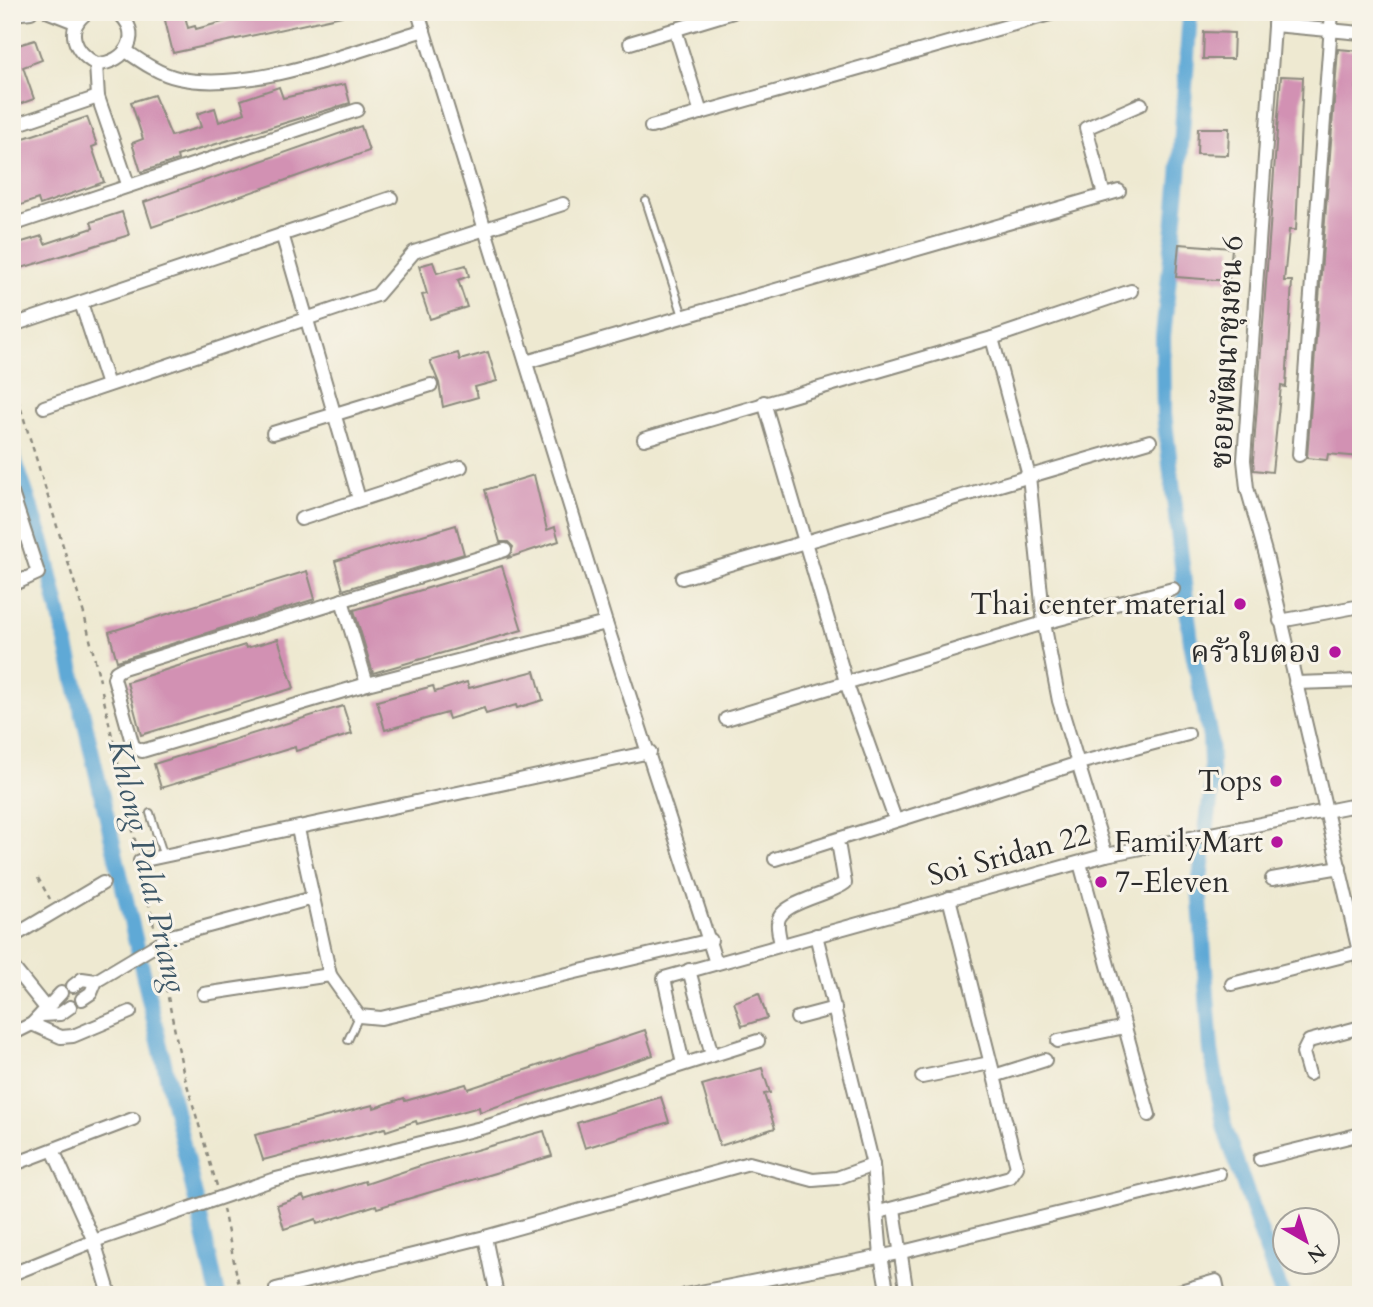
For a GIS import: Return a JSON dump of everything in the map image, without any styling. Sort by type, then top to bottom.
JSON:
[{"type":"street","points":[[12,14],[31,12]]},
{"type":"street","points":[[49,12],[77,23]]},
{"type":"street","points":[[88,12],[77,23],[74,40],[81,56],[96,64],[118,60],[126,51],[130,28],[117,12]]},
{"type":"street","points":[[419,12],[606,623],[650,752],[716,963]]},
{"type":"street","points":[[630,43],[733,12]]},
{"type":"street","points":[[651,127],[1057,12]]},
{"type":"street","points":[[1299,455],[1332,12]]},
{"type":"street","points":[[1274,18],[1331,31],[1361,33]]},
{"type":"street","name":"ซอยพัฒนาชุมชน 6","points":[[1274,18],[1244,460],[1247,488],[1357,929],[1360,956]]},
{"type":"street","points":[[126,51],[150,67],[177,78],[208,82],[248,79],[424,30]]},
{"type":"street","points":[[675,30],[701,113]]},
{"type":"street","points":[[96,64],[98,97],[128,184]]},
{"type":"street","points":[[12,126],[98,97]]},
{"type":"street","points":[[1104,195],[1086,128],[1141,104]]},
{"type":"street","points":[[12,225],[128,184],[357,110]]},
{"type":"street","points":[[526,362],[1119,191]]},
{"type":"street","points":[[16,324],[391,198]]},
{"type":"street","points":[[44,407],[377,295],[414,253],[563,204]]},
{"type":"street","points":[[282,234],[359,499]]},
{"type":"street","points":[[644,439],[992,338],[1131,290]]},
{"type":"street","points":[[81,303],[108,385]]},
{"type":"street","points":[[992,338],[1028,476],[1044,624],[1059,701],[1106,855]]},
{"type":"street","points":[[273,433],[431,385]]},
{"type":"street","points":[[764,402],[847,685],[895,819]]},
{"type":"street","points":[[682,578],[1150,441]]},
{"type":"street","points":[[301,519],[461,467]]},
{"type":"street","points":[[12,493],[38,573],[12,585]]},
{"type":"street","points":[[505,550],[116,672],[114,678],[133,746],[142,751],[368,684],[606,623]]},
{"type":"street","points":[[726,719],[1044,624],[1173,589]]},
{"type":"street","points":[[342,600],[368,684]]},
{"type":"street","points":[[1280,621],[1361,606]]},
{"type":"street","points":[[1295,683],[1360,681]]},
{"type":"street","points":[[775,859],[1079,763],[1188,734]]},
{"type":"street","points":[[140,861],[650,752]]},
{"type":"street","name":"Soi Sridan 22","points":[[683,1064],[663,979],[1106,855],[1361,804]]},
{"type":"street","points":[[298,829],[330,975],[359,1016],[381,1018],[710,940]]},
{"type":"street","points":[[781,945],[778,920],[782,913],[845,883],[839,848]]},
{"type":"street","points":[[1080,863],[1149,1115]]},
{"type":"street","points":[[1272,879],[1340,867]]},
{"type":"street","points":[[12,937],[103,883]]},
{"type":"street","points":[[82,999],[91,993],[96,981],[171,936],[313,898]]},
{"type":"street","points":[[879,1212],[1015,1173],[1017,1167],[949,898]]},
{"type":"street","points":[[816,935],[873,1165],[881,1256],[888,1295]]},
{"type":"street","points":[[1232,984],[1360,956]]},
{"type":"street","points":[[12,966],[42,1015],[61,1037],[73,1036],[130,1012]]},
{"type":"street","points":[[690,970],[712,1055]]},
{"type":"street","points":[[204,994],[330,975]]},
{"type":"street","points":[[73,986],[82,979],[96,981]]},
{"type":"street","points":[[12,1034],[42,1015],[61,993]]},
{"type":"street","points":[[42,1015],[60,1014],[70,1007]]},
{"type":"street","points":[[797,1018],[835,1008]]},
{"type":"street","points":[[1058,1041],[1125,1027]]},
{"type":"street","points":[[1309,1074],[1303,1053],[1309,1041],[1361,1027]]},
{"type":"street","points":[[12,1274],[94,1241],[187,1210],[221,1194],[485,1127],[758,1041]]},
{"type":"street","points":[[994,1076],[1045,1060]]},
{"type":"street","points":[[922,1077],[990,1063]]},
{"type":"street","points":[[12,1165],[134,1119]]},
{"type":"street","points":[[1260,1159],[1361,1134]]},
{"type":"street","points":[[53,1150],[94,1241],[110,1295]]},
{"type":"street","points":[[276,1289],[485,1237],[749,1163],[766,1165],[795,1178],[813,1180],[837,1178],[873,1165]]},
{"type":"street","points":[[685,1295],[898,1253],[1219,1174]]},
{"type":"street","points":[[894,1209],[898,1253],[907,1295]]},
{"type":"street","points":[[485,1237],[497,1295]]},
{"type":"street","points":[[1166,1295],[1216,1281],[1219,1295]]},
{"type":"lane","points":[[646,201],[683,316]]},
{"type":"lane","points":[[150,813],[164,857]]},
{"type":"lane","points":[[348,1040],[359,1016]]},
{"type":"path","points":[[12,380],[84,614],[156,937]]},
{"type":"path","points":[[38,878],[57,911]]},
{"type":"path","points":[[158,949],[183,1071],[221,1194],[241,1295]]},
{"type":"building","points":[[163,12],[184,12],[188,28],[195,26],[196,29],[260,12],[342,12],[342,16],[173,53]]},
{"type":"building","points":[[1204,32],[1234,33],[1233,59],[1203,59]]},
{"type":"building","points":[[35,40],[42,60],[23,67],[34,99],[12,107],[12,42],[15,46]]},
{"type":"building","points":[[1338,49],[1360,51],[1356,93],[1361,99],[1361,457],[1328,454],[1327,460],[1307,458]]},
{"type":"building","points":[[1281,76],[1303,77],[1296,230],[1289,230],[1284,281],[1292,281],[1286,387],[1281,386],[1272,472],[1254,470],[1253,460]]},
{"type":"building","points":[[345,84],[350,103],[177,156],[178,160],[141,172],[132,143],[143,139],[131,102],[154,95],[171,136],[201,127],[197,114],[215,108],[219,122],[245,113],[241,100],[279,87],[283,98]]},
{"type":"building","points":[[87,117],[97,145],[92,147],[104,182],[40,205],[38,199],[12,208],[12,142]]},
{"type":"building","points":[[361,126],[369,151],[152,227],[144,202]]},
{"type":"building","points":[[1198,128],[1229,128],[1228,155],[1197,154]]},
{"type":"building","points":[[122,212],[129,235],[12,271],[12,245],[42,236],[45,244],[93,228],[91,222]]},
{"type":"building","points":[[1179,244],[1232,248],[1229,281],[1176,277]]},
{"type":"building","points":[[433,262],[437,273],[466,265],[469,276],[458,280],[467,307],[430,319],[422,295],[427,294],[419,266]]},
{"type":"building","points":[[488,352],[497,381],[475,387],[478,397],[443,407],[439,383],[430,361],[458,353],[460,360]]},
{"type":"building","points":[[534,475],[547,530],[555,527],[559,541],[508,558],[513,547],[508,542],[500,542],[485,490]]},
{"type":"building","points":[[456,525],[464,554],[343,590],[335,561]]},
{"type":"building","points":[[502,566],[522,630],[373,673],[354,610]]},
{"type":"building","points":[[307,571],[315,599],[117,661],[109,632]]},
{"type":"building","points":[[278,639],[294,688],[141,735],[127,682],[245,645],[246,648]]},
{"type":"building","points":[[535,671],[543,700],[486,714],[484,708],[449,719],[447,713],[385,730],[377,701],[433,686],[435,692],[467,682],[469,688]]},
{"type":"building","points":[[343,706],[352,734],[296,751],[295,747],[161,788],[154,764]]},
{"type":"building","points":[[759,993],[767,1018],[742,1026],[734,1002]]},
{"type":"building","points":[[645,1030],[653,1055],[480,1112],[479,1107],[263,1160],[255,1135],[373,1105],[374,1108],[404,1098],[405,1101],[466,1084],[468,1089]]},
{"type":"building","points":[[762,1068],[770,1093],[764,1094],[775,1128],[720,1146],[702,1085]]},
{"type":"building","points":[[661,1097],[669,1122],[585,1148],[577,1123]]},
{"type":"building","points":[[544,1131],[552,1156],[377,1208],[376,1205],[317,1224],[316,1219],[284,1229],[277,1205],[303,1196],[305,1200],[365,1181],[366,1184]]},
{"type":"waterway","points":[[1190,12],[1179,177],[1163,337],[1164,414],[1191,642],[1210,738],[1212,786],[1199,887],[1211,1051],[1225,1129],[1282,1295]]},
{"type":"waterway","name":"Khlong Palat Priang","points":[[12,453],[43,543],[218,1295]]},
{"type":"place","name":"Thai center material","points":[[1240,604]]},
{"type":"place","name":"ครัวใบตอง","points":[[1335,652]]},
{"type":"place","name":"Tops","points":[[1276,781]]},
{"type":"place","name":"FamilyMart","points":[[1277,842]]},
{"type":"place","name":"7-Eleven","points":[[1101,882]]}]
